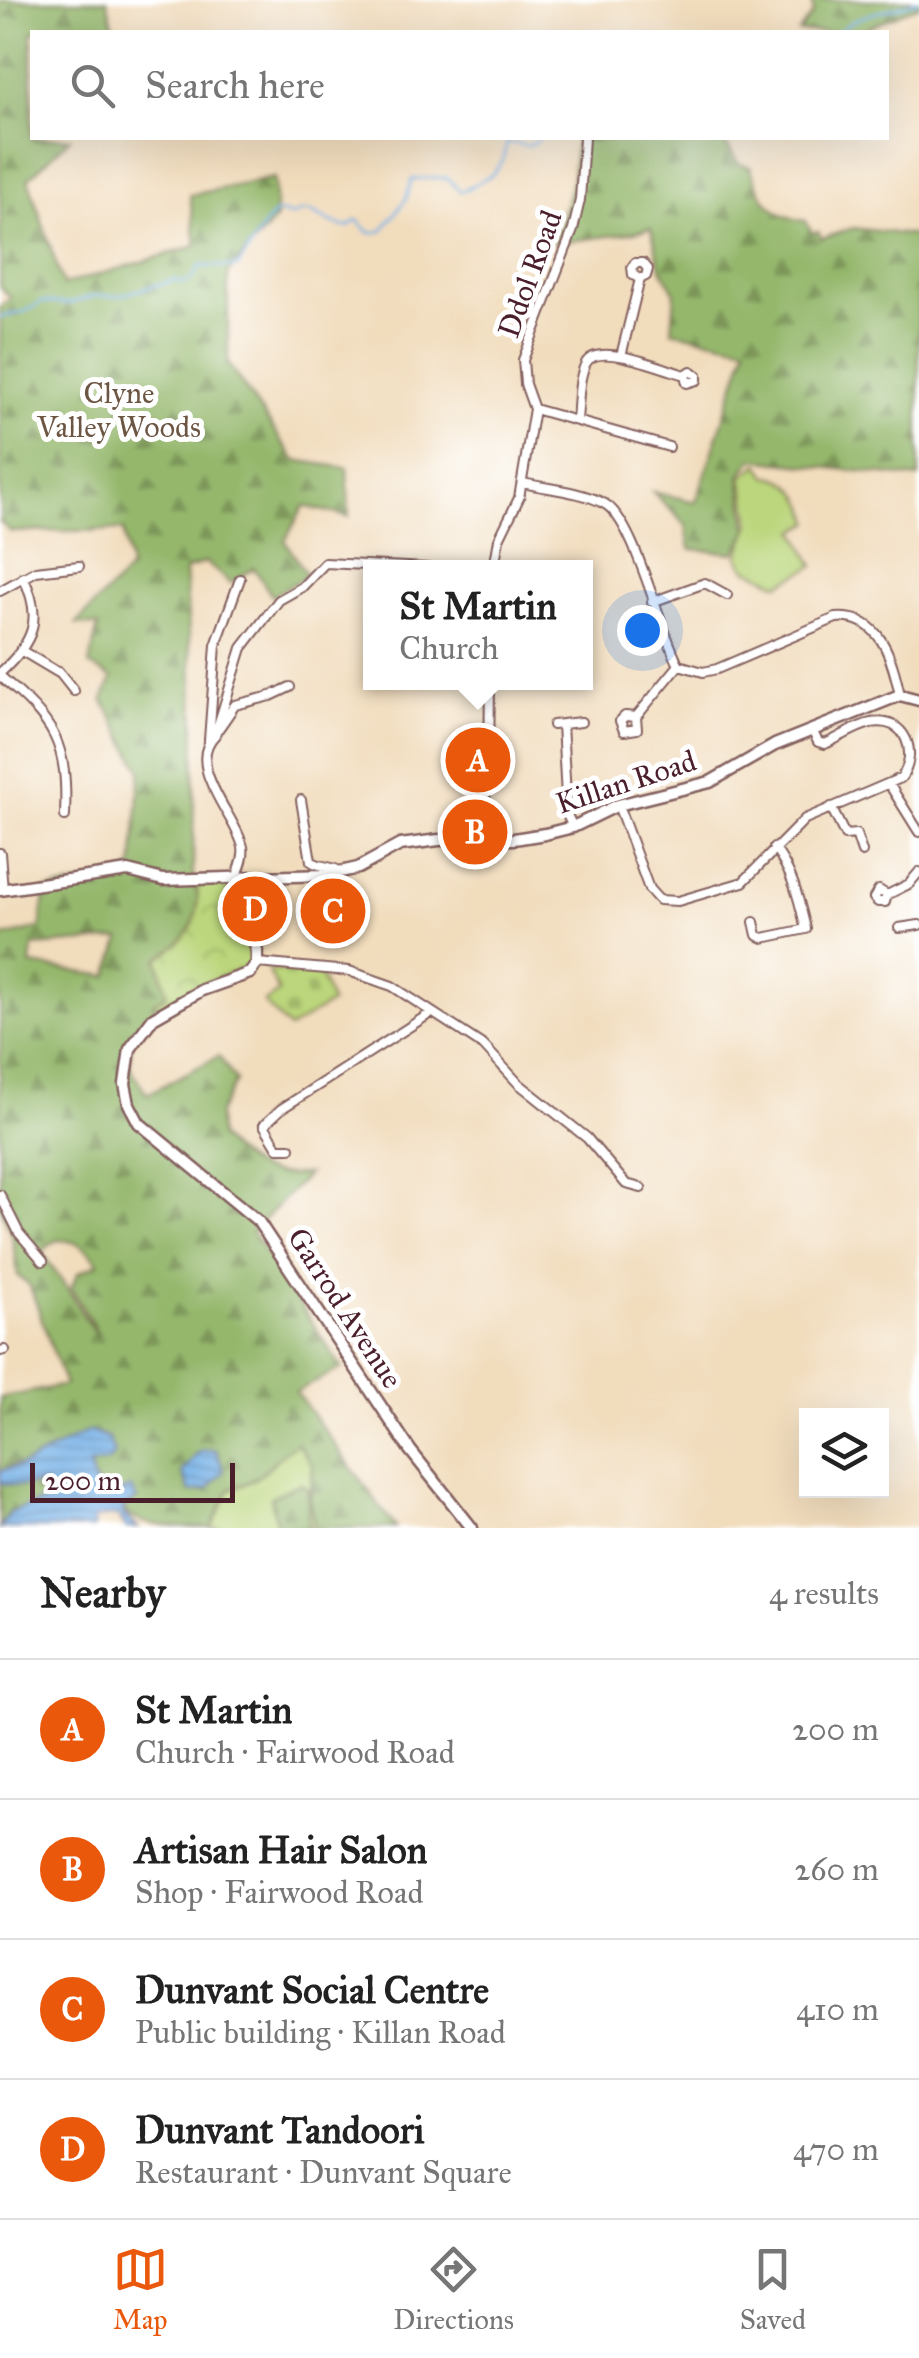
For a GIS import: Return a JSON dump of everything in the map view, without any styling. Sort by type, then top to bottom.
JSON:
[{"type":"main road","points":[[900,695],[919,700]]},
{"type":"main road","name":"Killan Road","points":[[1,890],[128,871],[163,880],[341,872],[358,868],[400,845],[439,840],[514,840],[574,827],[618,804],[710,782],[775,745],[900,695]]},
{"type":"main road","points":[[236,879],[258,963]]},
{"type":"main road","name":"Garrod Avenue","points":[[258,963],[250,974],[202,990],[153,1018],[130,1049],[125,1068],[129,1104],[154,1137],[258,1221],[400,1436],[472,1528]]},
{"type":"street","name":"Ddol Road","points":[[496,560],[522,482],[534,409],[525,384],[523,360],[572,230],[580,200],[584,140]]},
{"type":"street","points":[[621,356],[640,278]]},
{"type":"street","points":[[576,419],[584,368],[588,358],[597,354],[621,356],[684,376]]},
{"type":"street","points":[[534,409],[668,447]]},
{"type":"street","points":[[522,482],[610,506],[625,525],[679,665]]},
{"type":"street","points":[[236,879],[244,849],[206,768],[212,737],[242,648],[279,600],[302,587],[325,562],[363,564]]},
{"type":"street","points":[[0,591],[36,571],[80,566]]},
{"type":"street","points":[[22,577],[32,596],[34,624],[22,651],[0,675],[49,723],[66,775],[62,802],[65,816]]},
{"type":"street","points":[[212,737],[216,645],[240,579]]},
{"type":"street","points":[[652,602],[705,584],[727,595]]},
{"type":"street","points":[[679,665],[703,672],[836,618],[848,617],[877,633],[887,648],[900,695]]},
{"type":"street","points":[[22,651],[61,671],[74,691]]},
{"type":"street","points":[[636,717],[679,665]]},
{"type":"street","points":[[212,737],[235,705],[290,687]]},
{"type":"street","points":[[480,840],[489,765],[490,690]]},
{"type":"street","points":[[574,827],[566,814],[558,724],[580,722]]},
{"type":"street","points":[[618,804],[649,889],[659,900],[678,901],[743,882],[806,818],[901,778],[910,766],[915,748],[892,725],[883,723],[870,723],[825,744],[818,742],[812,730]]},
{"type":"street","points":[[889,784],[919,832]]},
{"type":"street","points":[[301,800],[312,862],[341,872]]},
{"type":"street","points":[[831,806],[845,836],[856,834],[862,852]]},
{"type":"street","points":[[754,922],[757,936],[763,938],[806,928],[796,889],[774,848]]},
{"type":"street","points":[[0,854],[1,890]]},
{"type":"street","points":[[887,895],[908,884],[919,872]]},
{"type":"street","points":[[899,928],[919,925]]},
{"type":"street","points":[[258,963],[348,971],[392,986],[484,1046],[518,1083],[587,1138],[626,1184],[641,1188]]},
{"type":"street","points":[[290,1148],[278,1148],[264,1124],[431,1012]]},
{"type":"street","points":[[0,1195],[19,1232],[43,1261]]},
{"type":"green space","name":"Clyne Valley Woods","points":[[0,0],[107,0],[114,30],[30,30],[30,140],[68,140],[28,179],[63,285],[196,246],[190,195],[274,178],[276,218],[228,273],[228,364],[295,460],[347,468],[349,517],[304,506],[285,541],[307,575],[272,596],[254,568],[230,583],[205,562],[185,570],[195,727],[193,873],[200,910],[182,943],[158,959],[167,995],[153,1004],[156,1010],[131,1034],[130,1067],[147,1094],[219,1056],[236,1081],[218,1113],[219,1138],[258,1168],[280,1174],[308,1174],[252,1232],[342,1368],[296,1392],[396,1528],[315,1528],[310,1500],[313,1466],[297,1443],[259,1475],[230,1489],[211,1528],[173,1527],[137,1520],[122,1508],[136,1499],[126,1491],[98,1495],[89,1465],[98,1461],[109,1439],[89,1431],[25,1464],[0,1471],[0,1398],[65,1385],[30,1286],[18,1276],[12,1236],[0,1205],[0,938],[40,928],[46,890],[114,878],[133,868],[141,770],[103,700],[112,678],[89,665],[98,626],[76,624],[130,569],[123,530],[11,532],[0,522],[0,307],[11,298],[0,286]],"holes":[[[121,939],[108,976],[31,965],[33,946]],[[57,1240],[70,1241],[91,1253],[98,1264],[78,1273],[71,1288],[99,1336],[42,1251]]]},
{"type":"green space","points":[[812,0],[919,0],[919,5],[863,30],[800,30],[813,13]]},
{"type":"green space","points":[[576,140],[723,140],[739,164],[750,167],[769,204],[783,215],[806,221],[811,232],[819,232],[821,239],[853,228],[919,236],[919,478],[753,459],[740,476],[748,530],[735,553],[690,549],[686,525],[653,492],[696,502],[747,347],[672,331],[675,293],[661,268],[651,228],[554,244],[571,186]]},
{"type":"green space","points":[[759,464],[767,476],[796,490],[811,522],[796,531],[814,566],[779,584],[745,568],[738,556],[751,523],[742,477]]},
{"type":"green space","points":[[197,883],[221,885],[233,898],[246,935],[250,966],[195,987],[156,1010],[153,1005],[167,994],[158,959],[191,928],[197,909]]},
{"type":"green space","points":[[268,970],[319,972],[331,1003],[289,1029],[264,1003],[279,992]]},
{"type":"green space","points":[[297,1442],[313,1466],[310,1500],[315,1528],[308,1526],[308,1490],[277,1525],[286,1528],[211,1528],[230,1489],[252,1481]]},
{"type":"green space","points":[[0,1483],[45,1484],[51,1498],[10,1513],[0,1528]]},
{"type":"green space","points":[[301,1483],[308,1490],[309,1528],[277,1525],[271,1497]]},
{"type":"water","points":[[89,1431],[109,1439],[114,1454],[109,1461],[89,1465],[98,1495],[131,1488],[137,1499],[123,1508],[123,1513],[138,1528],[126,1528],[117,1515],[95,1518],[93,1528],[0,1528],[10,1513],[50,1498],[51,1492],[45,1484],[0,1483],[0,1471],[25,1464]]},
{"type":"water","points":[[216,1450],[224,1471],[208,1489],[190,1492],[182,1472],[200,1451]]},
{"type":"waterway","points":[[841,30],[865,16],[918,0]]},
{"type":"waterway","points":[[0,317],[24,312],[42,302],[67,304],[94,296],[118,296],[175,280],[185,283],[200,266],[238,267],[277,212],[293,216],[306,211],[348,227],[357,220],[370,233],[382,231],[406,199],[412,179],[447,178],[461,192],[493,174],[503,160],[507,142],[528,146],[538,140]]},
{"type":"place","name":"St Martin","points":[[478,760]]},
{"type":"place","name":"Artisan Hair Salon","points":[[475,832]]},
{"type":"place","name":"Dunvant Tandoori","points":[[255,909]]},
{"type":"place","name":"Dunvant Social Centre","points":[[333,911]]}]
